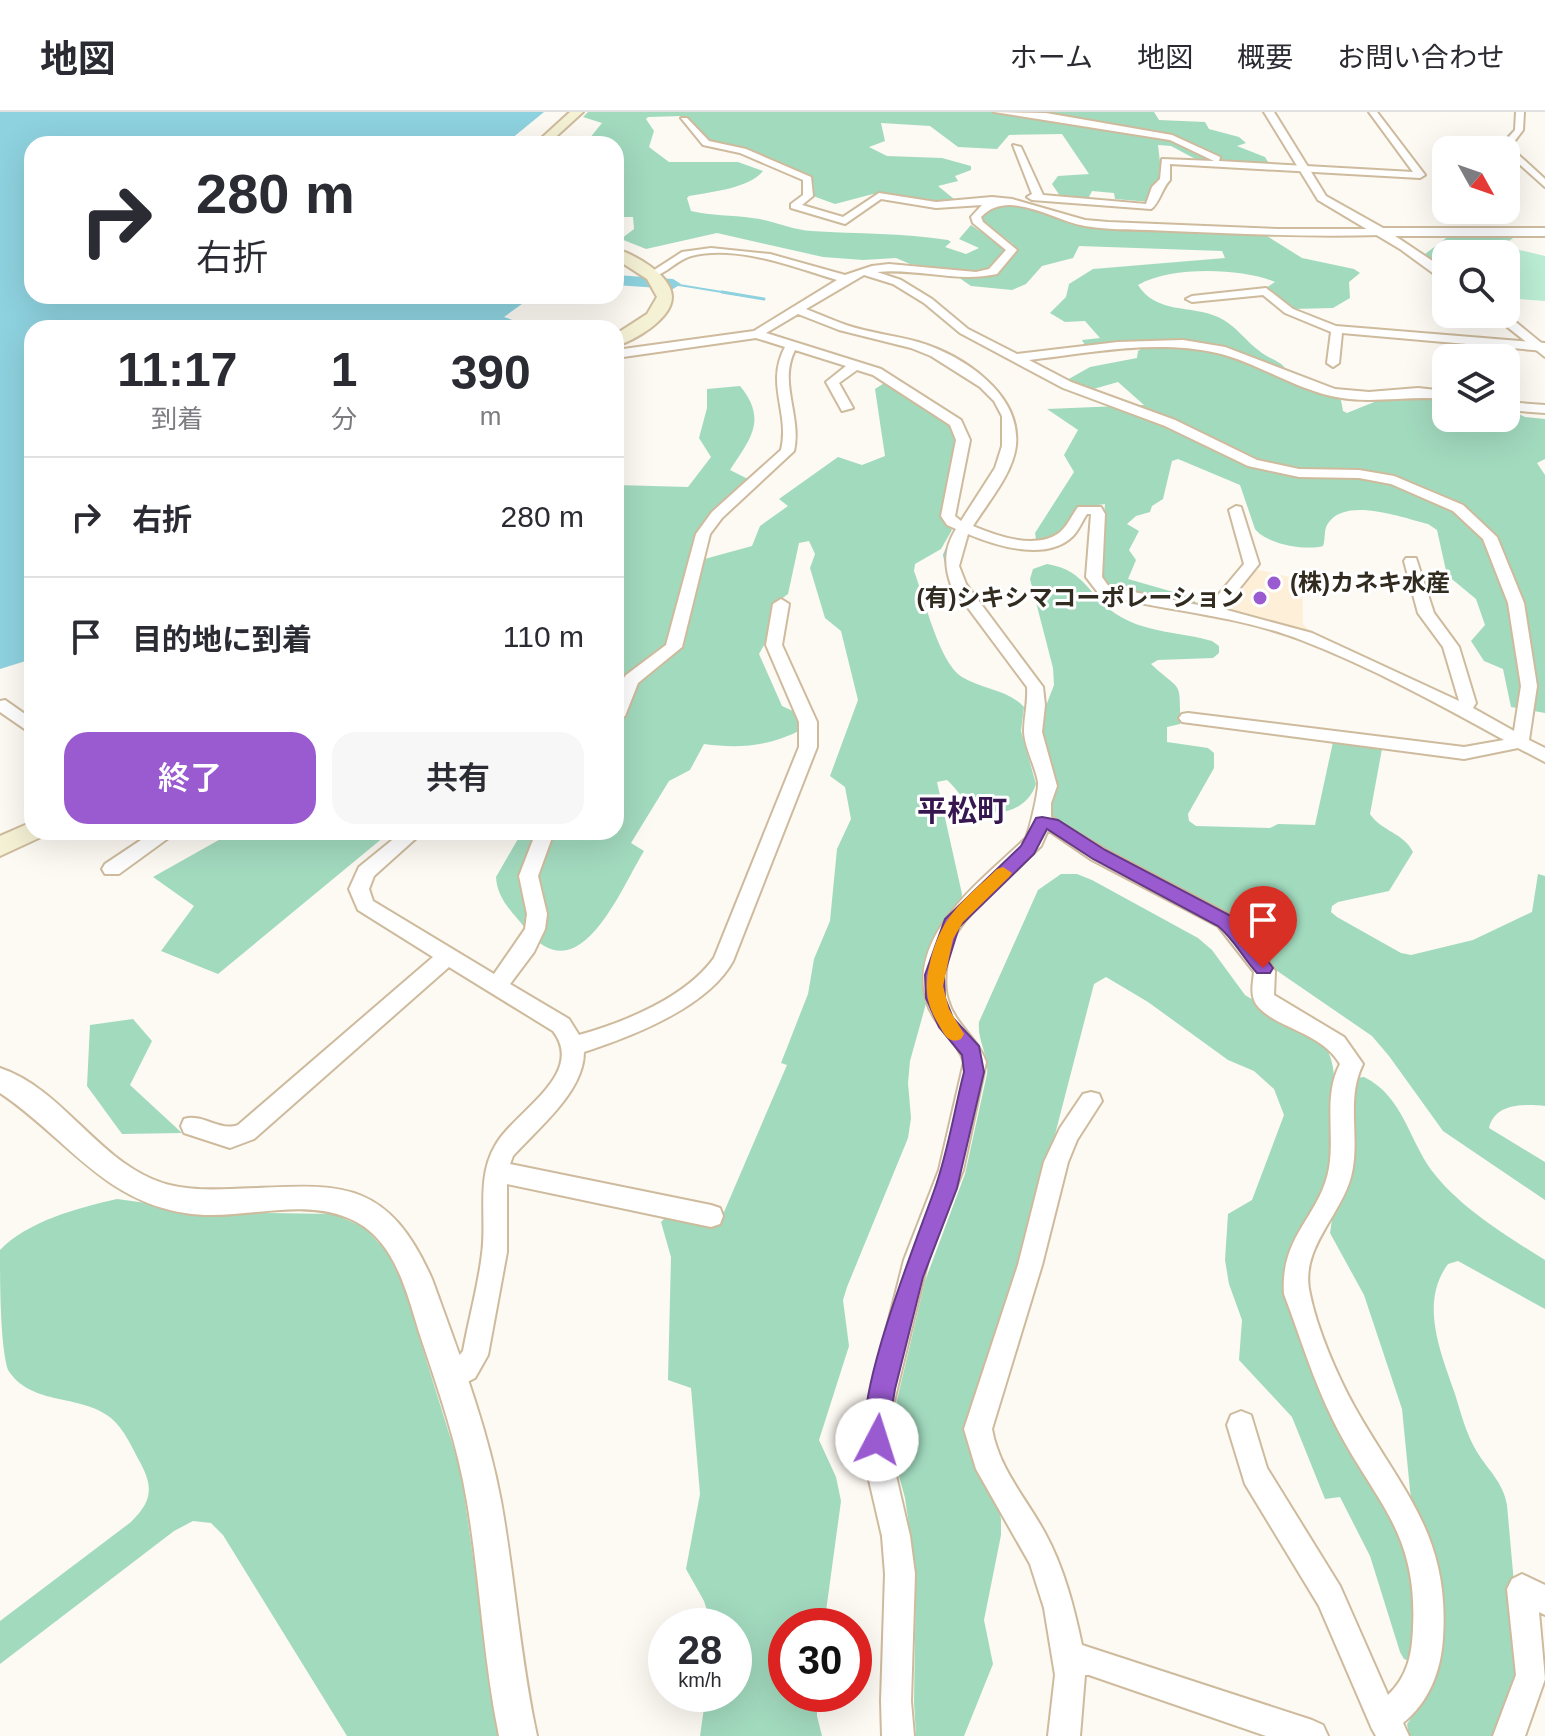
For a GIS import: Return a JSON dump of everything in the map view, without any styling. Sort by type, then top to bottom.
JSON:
[{"type":"main road","points":[[550,136],[577,112]]},
{"type":"main road","points":[[624,258],[659,280],[663,303],[658,313],[624,336]]},
{"type":"main road","points":[[0,847],[24,835]]},
{"type":"street","points":[[998,112],[1046,116],[1161,135],[1182,140],[1215,158],[1302,169]]},
{"type":"street","points":[[1269,112],[1324,200],[1404,246],[1432,266]]},
{"type":"street","points":[[684,120],[706,143],[745,151],[808,179],[808,196],[795,206],[845,221],[879,196],[910,204],[942,206],[1039,198],[1147,207],[1154,200],[1157,187],[1165,180],[1165,161],[1420,175],[1373,112]]},
{"type":"street","points":[[1520,112],[1519,130],[1505,147],[1545,184]]},
{"type":"street","points":[[1016,147],[1039,198]]},
{"type":"street","points":[[624,353],[757,334],[864,271],[899,266],[975,274],[993,272],[1011,252],[1011,247],[978,223],[976,217],[989,206],[1014,200],[1084,223],[1276,233],[1545,232]]},
{"type":"street","points":[[659,280],[686,255],[749,253],[846,279]]},
{"type":"street","points":[[864,271],[897,282],[928,301],[964,331],[1076,389],[1161,419],[1253,463],[1299,473],[1359,474],[1394,480],[1443,499],[1471,517],[1490,537],[1519,616],[1529,686],[1522,737],[1517,740],[1480,752],[1464,753],[1188,718]]},
{"type":"street","points":[[1192,299],[1266,291],[1289,311],[1337,329],[1543,349]]},
{"type":"street","points":[[799,310],[843,328],[926,349],[974,377],[999,399],[1010,424],[1006,457],[991,491],[965,529],[952,556],[954,576],[1035,687],[1037,705],[1033,732],[1048,786],[1042,803],[1042,822],[1028,849],[951,924],[935,975],[940,1010],[954,1033],[972,1052],[975,1062],[951,1170],[916,1260],[878,1414],[880,1467],[890,1501],[900,1574],[896,1701],[898,1736]]},
{"type":"street","points":[[1516,328],[1543,349]]},
{"type":"street","points":[[1333,363],[1337,329]]},
{"type":"street","points":[[757,334],[883,375],[951,418],[960,428],[963,440],[948,516],[965,529],[1021,543],[1041,544],[1064,536],[1083,510],[1096,510],[1094,577],[1098,586],[1120,596],[1215,612],[1314,639],[1463,710],[1545,756]]},
{"type":"street","points":[[1015,358],[1118,346],[1183,344],[1221,350],[1310,387],[1333,393],[1357,396],[1432,394]]},
{"type":"street","points":[[624,692],[626,686],[671,652],[677,642],[703,534],[717,515],[787,451],[791,435],[780,386],[791,347]]},
{"type":"street","points":[[847,408],[832,382],[855,365]]},
{"type":"street","points":[[1520,407],[1545,409]]},
{"type":"street","points":[[1215,612],[1216,606],[1252,564],[1236,510]]},
{"type":"street","points":[[1411,561],[1426,613],[1453,654],[1468,703],[1463,710]]},
{"type":"street","points":[[573,1045],[585,1043],[700,988],[718,971],[723,961],[808,747],[808,722],[774,645],[781,604]]},
{"type":"street","points":[[3,699],[24,720]]},
{"type":"street","points":[[1042,822],[1052,824],[1091,850],[1231,926],[1265,971],[1262,990],[1265,1000],[1340,1045],[1352,1064],[1344,1078],[1344,1138],[1337,1181],[1300,1249],[1294,1278],[1302,1309],[1343,1412],[1402,1509],[1417,1540],[1426,1571],[1429,1609],[1424,1666],[1409,1698],[1388,1727]]},
{"type":"street","points":[[112,869],[156,840]]},
{"type":"street","points":[[404,840],[366,872],[359,889],[360,898],[373,911],[561,1025],[573,1045],[572,1066],[566,1077],[504,1150],[496,1171],[496,1238],[475,1355],[466,1369],[450,1378]]},
{"type":"street","points":[[496,985],[505,977],[536,930],[537,917],[528,877],[529,864],[541,840]]},
{"type":"street","points":[[192,1126],[210,1134],[239,1137],[448,956]]},
{"type":"street","points":[[0,1079],[43,1109],[115,1175],[150,1193],[193,1202],[339,1202],[375,1217],[388,1230],[409,1261],[468,1435],[483,1499],[507,1678],[518,1736]]},
{"type":"street","points":[[1064,1736],[1069,1660],[1043,1559],[986,1460],[979,1444],[978,1429],[1030,1265],[1056,1162],[1068,1135],[1091,1101]]},
{"type":"street","points":[[496,1171],[711,1216]]},
{"type":"street","points":[[1241,1425],[1255,1474],[1330,1596],[1388,1727]]},
{"type":"street","points":[[1509,1736],[1531,1675],[1522,1589],[1545,1600]]},
{"type":"street","points":[[1069,1660],[1089,1660],[1312,1736]]},
{"type":"shaded area","points":[[1255,569],[1302,580],[1303,624],[1312,633],[1219,608]]},
{"type":"green space","points":[[588,112],[1154,112],[1159,120],[1205,122],[1209,129],[1239,137],[1246,143],[1237,146],[1265,157],[1268,162],[1201,162],[1171,146],[1158,145],[1162,179],[1150,202],[1115,199],[1114,193],[1092,191],[1087,201],[1062,199],[1052,184],[1058,176],[1089,174],[1062,134],[1009,135],[997,149],[958,147],[930,126],[881,123],[885,141],[869,147],[887,156],[942,158],[971,166],[971,170],[955,176],[958,181],[938,186],[959,203],[911,203],[873,194],[835,204],[813,196],[809,177],[745,150],[708,142],[683,116],[646,119],[654,131],[649,147],[669,162],[738,162],[763,171],[749,182],[689,196],[691,211],[760,219],[804,230],[948,240],[951,242],[945,247],[966,254],[979,248],[959,239],[971,225],[1006,249],[991,269],[975,272],[910,264],[896,258],[863,260],[823,257],[717,233],[646,249],[624,240],[634,229],[633,217],[624,217],[624,136],[591,136],[602,123],[583,117]]},
{"type":"green space","points":[[1005,205],[1027,206],[1098,229],[1267,236],[1302,258],[1360,273],[1349,282],[1350,298],[1333,308],[1293,309],[1266,288],[1275,282],[1244,274],[1187,272],[1138,285],[1154,301],[1208,313],[1224,320],[1256,349],[1286,370],[1281,371],[1211,345],[1086,347],[1082,340],[1100,338],[1085,321],[1065,322],[1050,313],[1066,297],[1069,284],[1093,269],[1225,258],[1222,251],[1079,246],[1073,258],[1042,266],[1026,284],[1012,290],[971,286],[955,275],[998,274],[1016,253],[1013,244],[982,220],[982,214]]},
{"type":"green space","points":[[1453,233],[1513,238],[1510,240],[1444,240]]},
{"type":"green space","points":[[1520,250],[1545,256],[1545,301],[1520,299]]},
{"type":"green space","points":[[1146,346],[1184,346],[1230,356],[1341,400],[1343,411],[1347,413],[1384,398],[1432,397],[1432,432],[1520,432],[1520,415],[1545,419],[1545,459],[1537,463],[1545,475],[1545,713],[1511,707],[1503,669],[1484,661],[1471,641],[1485,625],[1476,599],[1447,575],[1437,530],[1428,524],[1376,511],[1349,511],[1329,522],[1323,546],[1307,548],[1287,545],[1268,539],[1255,529],[1240,485],[1178,459],[1172,461],[1163,499],[1152,506],[1150,512],[1136,516],[1127,524],[1139,531],[1129,550],[1136,560],[1128,579],[1191,597],[1196,603],[1114,592],[1099,581],[1105,504],[1077,508],[1056,534],[1036,539],[1035,533],[1074,472],[1064,455],[1078,430],[1047,409],[1144,405],[1118,382],[1090,390],[1067,380],[1090,367],[1137,358],[1138,351]]},
{"type":"green space","points":[[886,382],[951,424],[957,439],[942,517],[952,530],[941,549],[915,564],[914,571],[939,644],[954,669],[962,677],[1011,697],[1024,707],[1021,731],[1036,784],[1032,794],[1017,807],[1008,811],[988,812],[969,803],[947,780],[937,782],[962,894],[961,904],[927,1000],[910,1061],[911,1118],[908,1138],[843,1300],[849,1346],[819,1440],[836,1477],[841,1501],[826,1608],[768,1608],[768,1712],[817,1712],[822,1736],[700,1736],[703,1712],[752,1712],[752,1608],[706,1608],[686,1569],[700,1494],[691,1388],[668,1380],[671,1257],[661,1222],[668,1215],[716,1220],[724,1212],[787,1065],[781,1063],[808,994],[814,959],[830,921],[837,849],[851,819],[845,787],[830,776],[858,700],[841,631],[825,618],[810,568],[815,554],[809,541],[799,543],[788,594],[776,603],[769,636],[759,654],[782,706],[797,713],[803,729],[755,745],[704,744],[690,770],[669,781],[631,843],[644,851],[610,910],[596,930],[580,944],[563,951],[545,946],[506,905],[496,877],[517,840],[624,840],[624,485],[688,487],[711,457],[699,438],[707,408],[707,389],[740,386],[748,398],[753,409],[753,429],[730,470],[750,480],[713,514],[690,563],[752,546],[760,526],[788,506],[779,499],[838,457],[862,465],[885,456],[875,389]]},
{"type":"green space","points":[[1047,564],[1071,572],[1121,617],[1154,629],[1212,641],[1219,646],[1219,653],[1213,658],[1158,660],[1151,664],[1179,692],[1180,724],[1167,727],[1167,742],[1208,748],[1214,753],[1214,768],[1188,814],[1189,821],[1196,826],[1270,828],[1278,824],[1315,825],[1333,742],[1382,749],[1370,814],[1404,840],[1413,852],[1389,891],[1338,902],[1332,906],[1331,912],[1337,917],[1401,953],[1411,955],[1473,940],[1532,912],[1538,874],[1545,876],[1545,1106],[1511,1107],[1497,1114],[1489,1128],[1545,1162],[1545,1200],[1443,1131],[1372,1036],[1270,966],[1247,935],[1096,847],[1053,816],[1053,789],[1039,724],[1054,685],[1053,668],[1030,579],[1033,569]]},
{"type":"green space","points":[[219,840],[380,840],[218,974],[161,951],[194,906],[153,877]]},
{"type":"green space","points":[[1061,874],[1077,874],[1092,880],[1198,938],[1212,950],[1245,995],[1323,1043],[1330,1056],[1335,1096],[1332,1160],[1317,1201],[1293,1242],[1286,1274],[1287,1294],[1407,1541],[1417,1606],[1410,1661],[1404,1659],[1400,1652],[1370,1556],[1340,1497],[1325,1499],[1292,1417],[1239,1360],[1242,1320],[1229,1284],[1225,1260],[1228,1214],[1252,1200],[1284,1115],[1274,1089],[1254,1071],[1228,1060],[1148,1002],[1106,977],[1094,984],[1022,1262],[973,1411],[1001,1519],[1001,1535],[984,1620],[993,1664],[964,1736],[916,1736],[916,1574],[905,1498],[896,1465],[893,1417],[925,1281],[965,1174],[987,1074],[979,1022],[1038,890]]},
{"type":"green space","points":[[133,1019],[152,1041],[130,1085],[182,1133],[122,1134],[87,1086],[90,1025]]},
{"type":"green space","points":[[1364,1077],[1389,1096],[1427,1163],[1447,1188],[1487,1222],[1545,1260],[1545,1309],[1458,1261],[1448,1264],[1439,1279],[1435,1295],[1435,1328],[1464,1423],[1477,1452],[1502,1490],[1507,1505],[1521,1662],[1497,1736],[1409,1736],[1407,1724],[1430,1692],[1437,1673],[1410,1490],[1402,1409],[1364,1295],[1330,1233],[1352,1086],[1355,1078]]},
{"type":"green space","points":[[117,1199],[213,1212],[333,1214],[364,1227],[387,1252],[403,1285],[461,1472],[498,1736],[347,1736],[223,1535],[211,1523],[193,1521],[174,1531],[0,1664],[0,1621],[131,1522],[143,1508],[148,1495],[145,1473],[116,1423],[99,1410],[43,1395],[18,1382],[8,1370],[3,1345],[0,1250],[39,1223]]},
{"type":"water","points":[[0,112],[544,112],[515,136],[24,136],[24,304],[522,304],[504,317],[513,320],[24,320],[24,662],[0,669]]},
{"type":"waterway","points":[[1508,136],[1516,128],[1516,112]]},
{"type":"waterway","points":[[1520,165],[1545,188]]},
{"type":"waterway","points":[[624,281],[673,284]]},
{"type":"waterway","points":[[673,284],[734,294]]},
{"type":"waterway","points":[[722,292],[734,294]]},
{"type":"waterway","points":[[734,294],[764,299]]},
{"type":"waterway","points":[[952,585],[945,555],[954,534]]},
{"type":"slow traffic","points":[[955,1034],[940,1010],[934,986],[944,938],[957,917],[1003,873]]},
{"type":"place","name":"(株)カネキ水産","points":[[1274,583]]},
{"type":"place","name":"(有)シキシマコーポレーション","points":[[1260,598]]},
{"type":"district","name":"平松町","points":[[962,811]]},
{"type":"route","points":[[877,1440],[883,1389],[911,1277],[946,1188],[974,1072],[972,1052],[946,1022],[934,986],[944,938],[951,924],[1028,849],[1042,822],[1052,824],[1099,855],[1225,921],[1263,968]]}]
